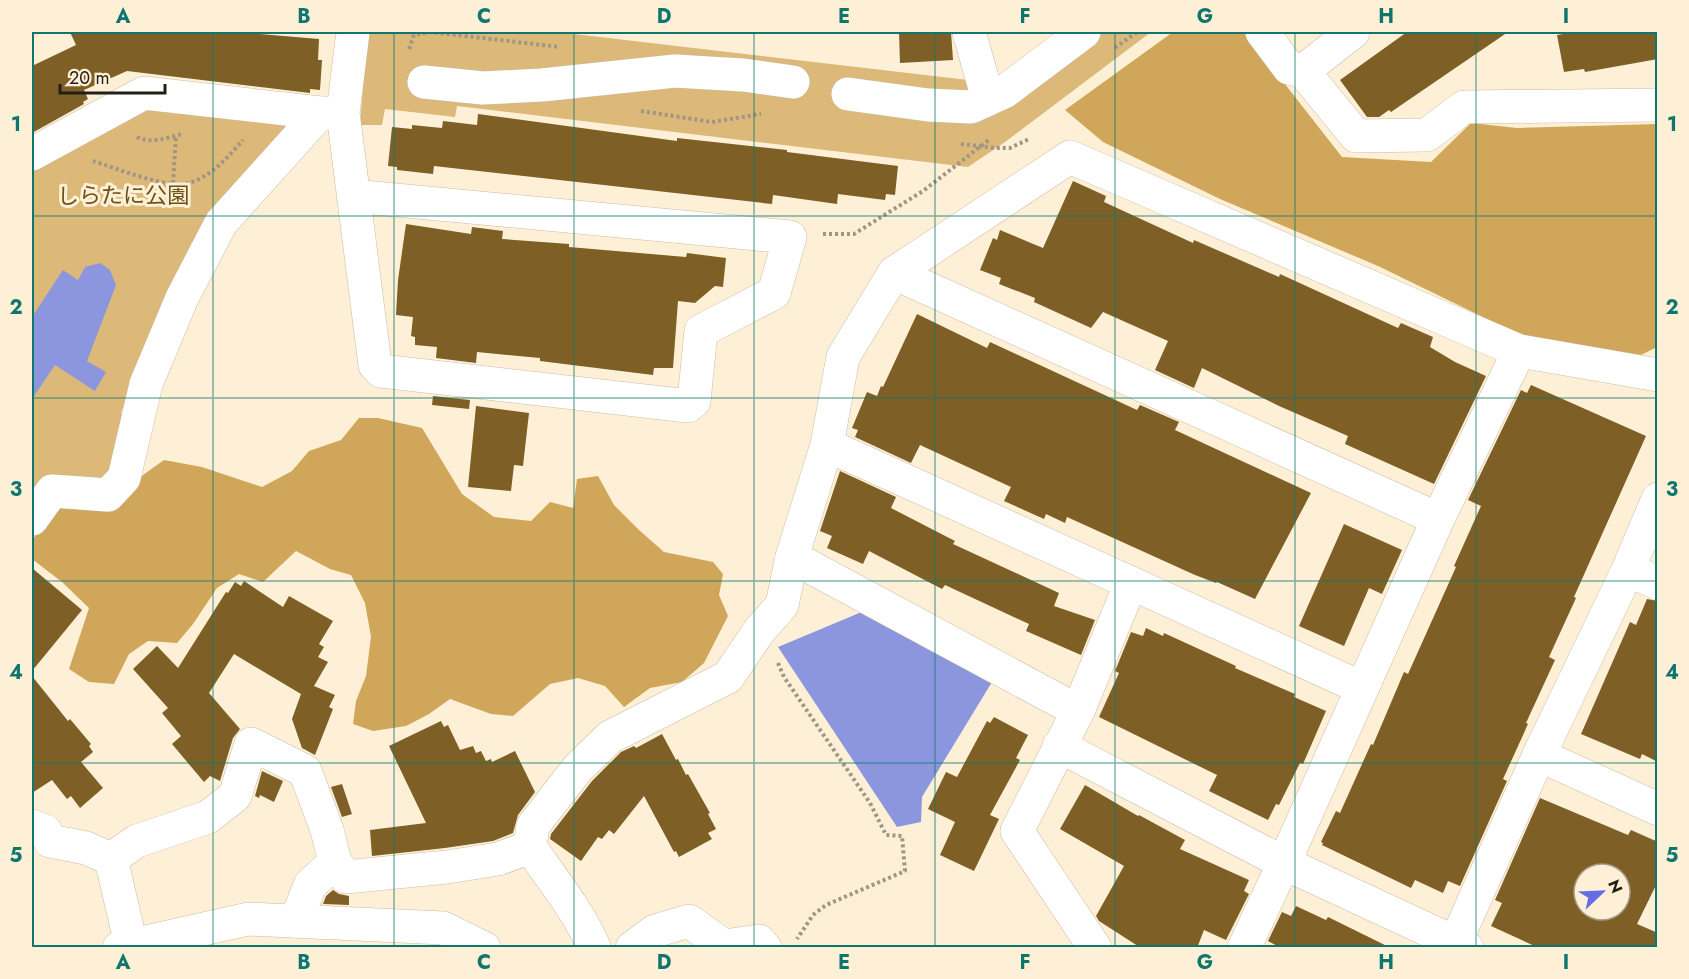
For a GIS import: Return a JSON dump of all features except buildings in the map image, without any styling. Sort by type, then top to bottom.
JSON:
[{"type":"street","points":[[32,519],[52,491],[108,495],[124,478],[146,384],[182,298],[222,223],[331,113],[356,75],[352,32]]},
{"type":"street","points":[[969,32],[988,99]]},
{"type":"street","points":[[848,94],[928,105],[971,107],[1004,92],[1084,32]]},
{"type":"street","points":[[1262,32],[1289,68],[1303,71],[1356,136],[1427,135],[1464,107],[1658,105]]},
{"type":"street","points":[[1303,71],[1353,32]]},
{"type":"street","points":[[424,82],[483,88],[542,85],[675,71],[743,75],[794,82]]},
{"type":"street","points":[[44,148],[144,93],[331,113]]},
{"type":"street","points":[[331,113],[353,196],[375,365],[381,371],[688,406],[694,401],[701,331],[774,293],[790,237],[353,196]]},
{"type":"street","points":[[594,948],[576,913],[530,847],[533,826],[578,768],[610,737],[728,677],[759,631],[782,605],[792,557],[827,445],[843,357],[894,273],[1070,157],[1519,351],[1658,375]]},
{"type":"street","points":[[894,273],[1438,519]]},
{"type":"street","points":[[1244,948],[1438,519],[1519,351]]},
{"type":"street","points":[[827,445],[1362,688]]},
{"type":"street","points":[[1059,746],[1284,863],[1459,946],[1539,755],[1628,570],[1658,499]]},
{"type":"street","points":[[792,557],[1078,711]]},
{"type":"street","points":[[1628,570],[1658,583]]},
{"type":"street","points":[[1095,948],[1017,831],[1078,711],[1131,583]]},
{"type":"street","points":[[111,859],[136,841],[208,817],[235,796],[251,744],[305,771],[327,830],[335,862],[346,877],[447,867],[498,859],[530,847]]},
{"type":"street","points":[[1539,755],[1658,809]]},
{"type":"street","points":[[32,826],[45,831],[50,841],[86,848],[111,859]]},
{"type":"street","points":[[111,859],[125,946],[248,919],[443,928],[484,948]]},
{"type":"street","points":[[296,921],[310,885],[335,862]]},
{"type":"street","points":[[632,948],[655,931],[689,921],[724,947],[759,941],[780,945]]},
{"type":"path","points":[[409,49],[414,35],[431,32],[569,48]]},
{"type":"path","points":[[1110,51],[1137,32]]},
{"type":"path","points":[[44,148],[162,183],[187,184],[207,175],[240,143],[270,107]]},
{"type":"path","points":[[634,111],[712,122],[764,114]]},
{"type":"path","points":[[790,237],[828,233],[854,234],[923,191],[996,134]]},
{"type":"path","points":[[173,183],[176,136]]},
{"type":"path","points":[[759,631],[771,649],[784,677],[870,803],[886,835],[902,836],[905,871],[826,905],[780,945]]},
{"type":"green space","points":[[367,32],[557,32],[994,83],[1060,32],[1151,32],[1005,142],[968,167],[457,106],[455,117],[385,109],[382,125],[360,125]]},
{"type":"green space","name":"しらたに公園","points":[[143,79],[301,118],[154,327],[121,413],[128,422],[115,474],[32,504],[32,140]]},
{"type":"shaded area","points":[[1173,32],[1247,32],[1342,157],[1431,162],[1471,123],[1517,128],[1657,124],[1657,347],[1641,355],[1590,349],[1524,337],[1378,266],[1220,199],[1103,142],[1065,110]]},
{"type":"shaded area","points":[[359,418],[378,418],[422,428],[462,494],[494,517],[531,521],[550,502],[573,508],[577,479],[598,476],[614,505],[664,552],[713,562],[723,574],[719,595],[728,616],[704,663],[682,682],[650,688],[624,707],[605,686],[578,678],[550,684],[513,716],[491,714],[450,699],[429,714],[406,726],[373,731],[353,724],[356,701],[366,676],[371,637],[365,603],[351,575],[330,569],[296,551],[263,582],[239,574],[217,588],[177,643],[148,641],[129,654],[114,684],[89,682],[69,669],[89,608],[62,582],[32,559],[33,541],[39,528],[61,503],[122,502],[143,475],[164,460],[202,467],[262,487],[292,471],[309,451],[341,440]]},
{"type":"water","points":[[100,263],[110,270],[116,285],[87,361],[106,372],[95,391],[55,365],[32,399],[32,317],[63,270],[78,280],[85,267]]},
{"type":"water","points":[[864,611],[992,682],[922,797],[921,822],[897,827],[778,647]]}]
